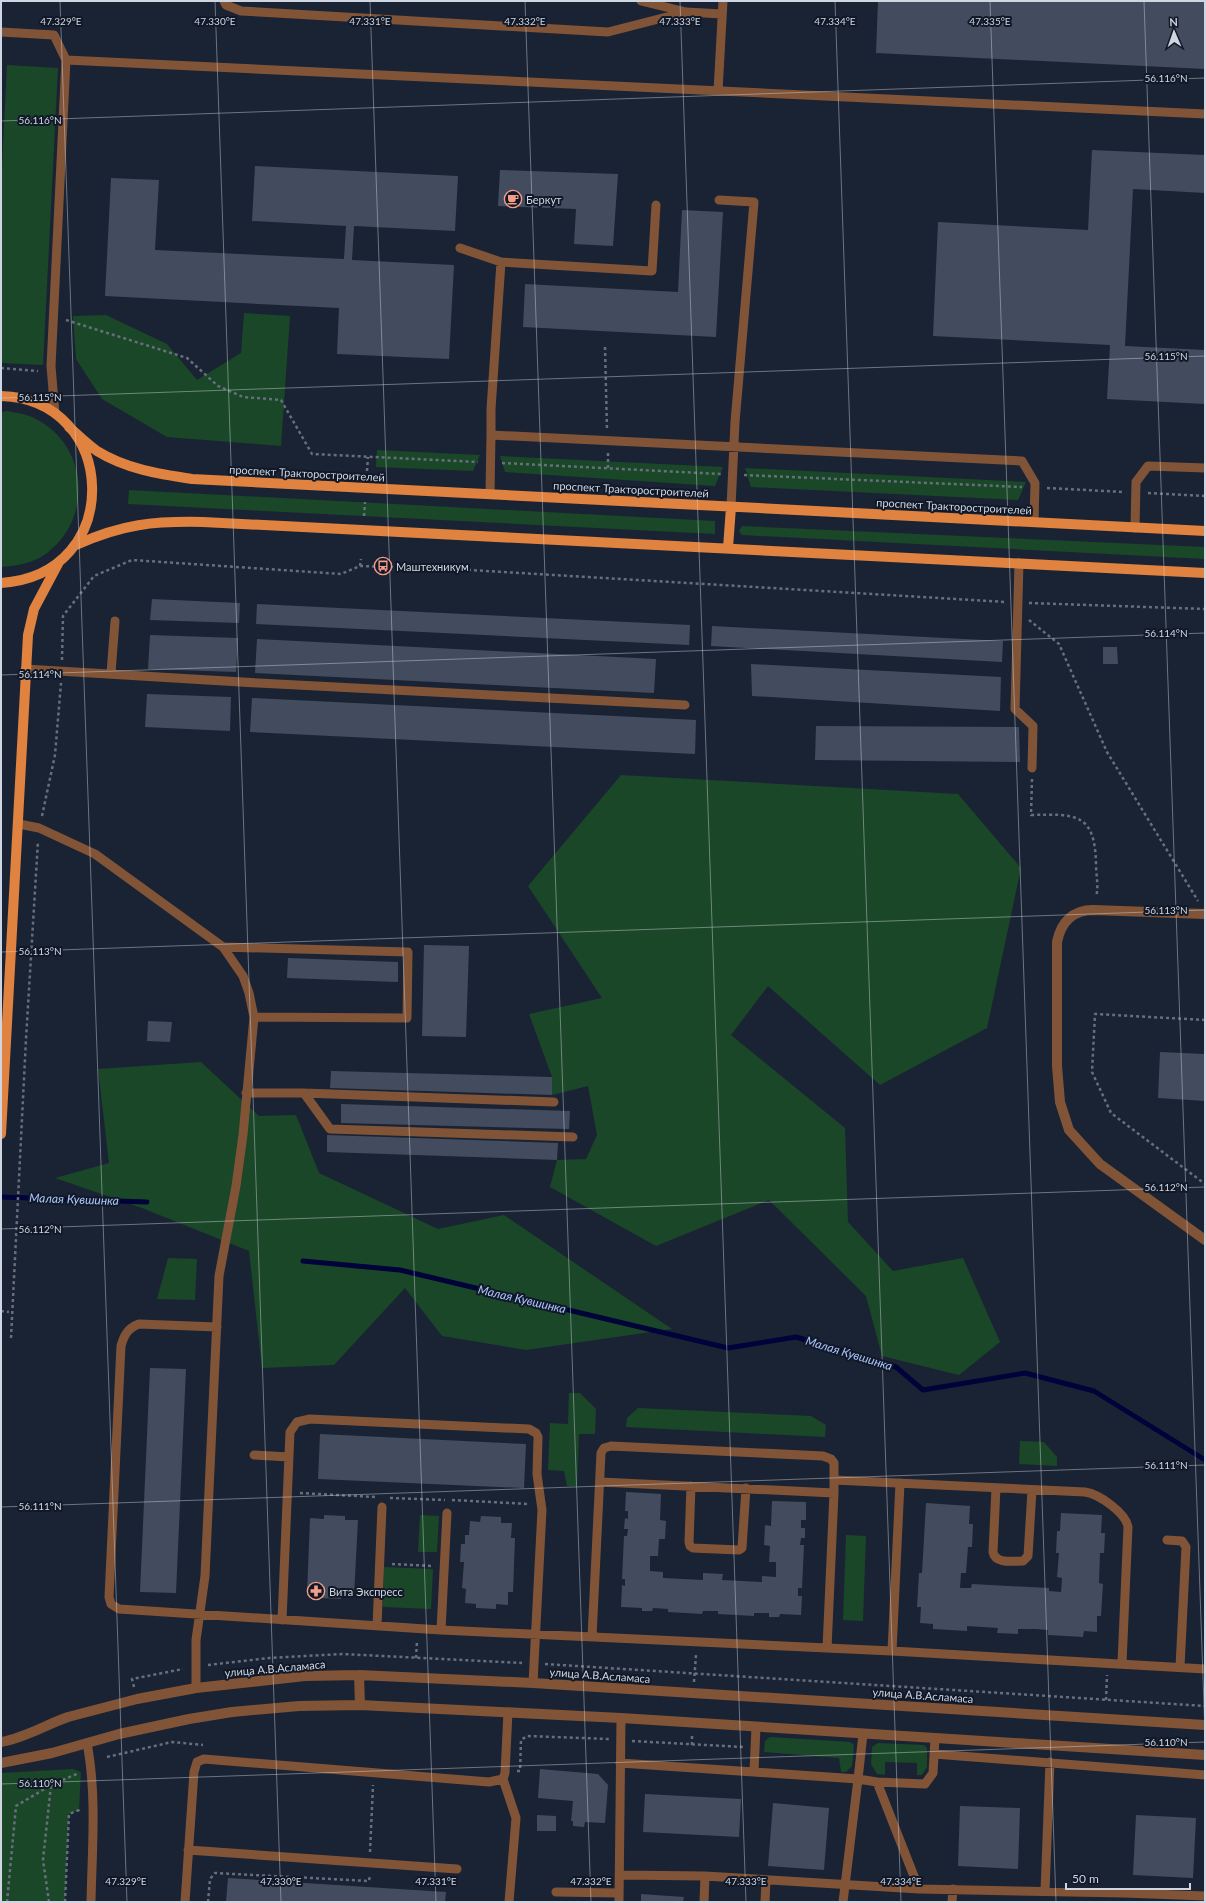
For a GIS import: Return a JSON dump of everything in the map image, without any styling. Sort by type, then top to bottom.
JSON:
[{"type":"main road","points":[[1,396],[13,396],[35,403],[55,414],[69,427],[84,448],[92,472],[93,491],[88,522],[76,545],[59,562],[39,575],[16,582],[1,583]]},
{"type":"main road","name":"проспект Тракторостроителей","points":[[69,427],[96,450],[120,463],[153,473],[192,479],[1205,531]]},
{"type":"main road","points":[[728,548],[731,507]]},
{"type":"main road","points":[[76,545],[101,533],[137,524],[167,521],[1205,573]]},
{"type":"main road","points":[[1,1134],[5,1038],[19,824],[25,669],[28,636],[34,609],[59,562]]},
{"type":"street","points":[[1203,910],[1093,910],[1080,912],[1068,919],[1059,933],[1057,942],[1057,1066],[1060,1102],[1069,1130],[1100,1164],[1205,1240]]},
{"type":"street","points":[[359,1675],[360,1705]]},
{"type":"street","name":"улица А.В.Асламаса","points":[[1,1742],[23,1737],[53,1722],[68,1717],[137,1699],[196,1688],[297,1677],[359,1675],[533,1683],[1205,1725]]},
{"type":"street","points":[[1,1762],[52,1753],[145,1727],[225,1713],[299,1706],[360,1705],[621,1718],[1205,1755]]},
{"type":"lane","points":[[224,1],[226,5],[241,11],[608,32],[686,12]]},
{"type":"lane","points":[[641,1],[686,12],[722,14]]},
{"type":"lane","points":[[718,90],[723,1]]},
{"type":"lane","points":[[1,32],[54,35],[66,60],[51,372],[55,414]]},
{"type":"lane","points":[[66,60],[1205,114]]},
{"type":"lane","points":[[719,200],[754,202],[734,446],[731,507]]},
{"type":"lane","points":[[460,248],[501,262],[652,271],[656,205]]},
{"type":"lane","points":[[490,494],[491,409],[501,262]]},
{"type":"lane","points":[[491,435],[1022,461],[1035,483],[1034,522]]},
{"type":"lane","points":[[1134,528],[1136,482],[1148,466],[1205,468]]},
{"type":"lane","points":[[1019,563],[1015,709],[1034,726],[1032,768]]},
{"type":"lane","points":[[111,673],[115,621]]},
{"type":"lane","points":[[25,669],[62,670],[258,683],[685,705]]},
{"type":"lane","points":[[19,824],[39,828],[95,854],[223,947],[242,976],[249,993],[254,1017],[236,1186],[220,1270],[205,1576],[195,1647],[196,1688]]},
{"type":"lane","points":[[223,947],[408,952],[407,1018],[254,1017]]},
{"type":"lane","points":[[246,1093],[304,1093],[554,1102]]},
{"type":"lane","points":[[304,1093],[330,1129],[573,1136]]},
{"type":"lane","points":[[217,1327],[139,1324],[132,1326],[126,1332],[121,1346],[109,1600],[114,1607],[119,1609],[417,1629],[892,1651],[1122,1663],[1205,1669]]},
{"type":"lane","points":[[282,1620],[290,1432],[297,1422],[302,1420],[529,1429],[538,1437],[537,1474],[541,1504],[533,1683]]},
{"type":"lane","points":[[592,1637],[601,1453],[604,1448],[612,1446],[823,1456],[831,1459],[834,1463],[834,1493],[826,1648]]},
{"type":"lane","points":[[254,1455],[289,1457]]},
{"type":"lane","points":[[834,1480],[1085,1492],[1095,1494],[1126,1520],[1128,1531],[1122,1663]]},
{"type":"lane","points":[[600,1482],[834,1493]]},
{"type":"lane","points":[[892,1651],[900,1483]]},
{"type":"lane","points":[[691,1486],[689,1544],[693,1548],[708,1549],[738,1550],[742,1548],[746,1488]]},
{"type":"lane","points":[[996,1488],[993,1552],[994,1557],[998,1560],[1023,1561],[1028,1556],[1032,1490]]},
{"type":"lane","points":[[377,1626],[382,1507]]},
{"type":"lane","points":[[442,1630],[447,1513]]},
{"type":"lane","points":[[1167,1540],[1182,1541],[1186,1547],[1180,1667]]},
{"type":"lane","points":[[508,1712],[504,1774],[516,1818],[509,1902]]},
{"type":"lane","points":[[556,1892],[619,1898],[621,1718]]},
{"type":"lane","points":[[754,1772],[756,1727]]},
{"type":"lane","points":[[843,1902],[863,1734]]},
{"type":"lane","points":[[620,1763],[877,1782],[924,1784],[933,1773],[936,1738]]},
{"type":"lane","points":[[86,1743],[91,1766],[92,1797],[91,1902]]},
{"type":"lane","points":[[934,1754],[1205,1775]]},
{"type":"lane","points":[[185,1902],[196,1762],[204,1758],[489,1782],[504,1774]]},
{"type":"lane","points":[[1045,1891],[1050,1762]]},
{"type":"lane","points":[[877,1782],[919,1889]]},
{"type":"lane","points":[[188,1850],[457,1869]]},
{"type":"lane","points":[[620,1875],[705,1876],[919,1889],[1045,1891],[1125,1897],[1205,1896]]},
{"type":"lane","points":[[704,1902],[705,1876]]},
{"type":"lane","points":[[764,1902],[766,1880]]},
{"type":"lane","points":[[952,1902],[953,1889]]},
{"type":"path","points":[[53,316],[187,358],[218,386],[243,397],[281,400],[312,454],[485,462]]},
{"type":"path","points":[[605,347],[608,468]]},
{"type":"path","points":[[1,368],[51,372]]},
{"type":"path","points":[[367,472],[368,457]]},
{"type":"path","points":[[500,463],[724,474]]},
{"type":"path","points":[[741,474],[1026,487]]},
{"type":"path","points":[[1039,488],[1126,492]]},
{"type":"path","points":[[1147,493],[1205,496]]},
{"type":"path","points":[[364,516],[365,502]]},
{"type":"path","points":[[360,566],[361,559]]},
{"type":"path","points":[[10,1338],[39,828],[55,755],[62,670],[63,616],[94,576],[132,560],[341,574],[360,566],[453,569],[1018,607],[1205,609]]},
{"type":"path","points":[[1018,607],[1059,644],[1107,752],[1203,910]]},
{"type":"path","points":[[1032,768],[1031,815],[1069,815],[1082,822],[1092,834],[1095,849],[1098,885],[1093,910]]},
{"type":"path","points":[[1205,1020],[1095,1014],[1092,1072],[1111,1113],[1205,1184]]},
{"type":"path","points":[[1,1311],[9,1312]]},
{"type":"path","points":[[288,1493],[541,1504]]},
{"type":"path","points":[[380,1564],[444,1567]]},
{"type":"path","points":[[416,1658],[417,1629]]},
{"type":"path","points":[[694,1683],[696,1642]]},
{"type":"path","points":[[1106,1700],[1108,1663]]},
{"type":"path","points":[[695,1673],[1205,1706]]},
{"type":"path","points":[[692,1731],[692,1744]]},
{"type":"path","points":[[504,1774],[520,1771],[522,1740],[527,1736],[755,1748]]},
{"type":"path","points":[[107,1758],[172,1742],[204,1745]]},
{"type":"path","points":[[7,1902],[16,1806],[51,1785],[81,1772],[80,1780]]},
{"type":"path","points":[[49,1902],[43,1860],[51,1785]]},
{"type":"path","points":[[65,1902],[69,1814],[79,1810],[79,1802]]},
{"type":"green space","points":[[7,65],[58,68],[43,365],[1,363],[1,186]]},
{"type":"green space","points":[[244,313],[290,316],[281,446],[167,437],[102,399],[76,359],[73,316],[106,315],[167,344],[197,380],[241,353]]},
{"type":"green space","points":[[8,411],[34,418],[52,430],[65,445],[74,463],[78,482],[78,501],[72,520],[62,538],[47,553],[37,559],[25,563],[1,567],[1,412]]},
{"type":"green space","points":[[377,450],[480,455],[473,471],[376,467]]},
{"type":"green space","points":[[500,456],[723,467],[715,486],[505,472]]},
{"type":"green space","points":[[745,468],[1026,482],[1018,500],[751,487]]},
{"type":"green space","points":[[129,490],[715,521],[715,534],[128,504]]},
{"type":"green space","points":[[742,526],[1205,547],[1205,559],[742,535],[739,531]]},
{"type":"green space","points":[[621,775],[958,794],[1021,868],[987,1028],[880,1085],[768,986],[731,1035],[845,1128],[848,1222],[893,1271],[963,1258],[1000,1342],[959,1375],[882,1356],[866,1296],[769,1200],[656,1246],[550,1187],[557,1160],[586,1159],[597,1135],[588,1086],[552,1095],[552,1077],[529,1014],[602,998],[528,886]]},
{"type":"green space","points":[[201,1062],[259,1116],[296,1115],[319,1173],[438,1229],[504,1215],[672,1329],[526,1350],[442,1336],[405,1288],[334,1365],[262,1368],[249,1251],[142,1208],[55,1178],[109,1163],[98,1069]]},
{"type":"green space","points":[[168,1258],[197,1259],[195,1300],[157,1299]]},
{"type":"green space","points":[[569,1393],[580,1393],[596,1409],[595,1434],[579,1434],[577,1486],[567,1486],[564,1471],[548,1470],[550,1423],[568,1424]]},
{"type":"green space","points":[[638,1408],[811,1416],[826,1425],[825,1437],[626,1427],[627,1418]]},
{"type":"green space","points":[[1020,1441],[1044,1442],[1057,1457],[1057,1466],[1019,1464]]},
{"type":"green space","points":[[420,1515],[439,1516],[437,1552],[418,1552]]},
{"type":"green space","points":[[846,1535],[866,1536],[863,1621],[843,1620]]},
{"type":"green space","points":[[384,1567],[433,1569],[431,1609],[383,1607]]},
{"type":"green space","points":[[770,1737],[850,1742],[854,1745],[852,1766],[846,1772],[841,1772],[839,1758],[764,1752],[765,1741]]},
{"type":"green space","points":[[878,1743],[924,1745],[927,1748],[927,1767],[922,1775],[917,1775],[917,1763],[885,1762],[885,1775],[877,1774],[871,1764],[872,1747]]},
{"type":"green space","points":[[73,1769],[81,1772],[79,1810],[69,1814],[65,1902],[1,1902],[1,1773]]},
{"type":"building","points":[[878,1],[1205,1],[1205,69],[876,53]]},
{"type":"building","points":[[1092,150],[1205,155],[1205,193],[1133,189],[1125,346],[1205,350],[1205,404],[1107,399],[1110,345],[933,336],[938,222],[1088,230]]},
{"type":"building","points":[[255,166],[458,176],[455,231],[354,226],[352,260],[454,265],[449,359],[337,354],[339,308],[105,296],[111,178],[159,180],[155,250],[344,259],[346,226],[252,221]]},
{"type":"building","points":[[500,170],[618,174],[613,246],[574,244],[576,209],[498,206]]},
{"type":"building","points":[[682,210],[723,212],[716,337],[523,327],[525,284],[678,292]]},
{"type":"building","points":[[152,599],[240,603],[239,623],[150,620]]},
{"type":"building","points":[[257,604],[690,625],[689,645],[256,624]]},
{"type":"building","points":[[712,626],[1003,641],[1002,662],[711,646]]},
{"type":"building","points":[[150,635],[238,638],[236,672],[148,669]]},
{"type":"building","points":[[257,639],[656,659],[654,693],[255,673]]},
{"type":"building","points":[[1103,647],[1117,647],[1118,664],[1103,664]]},
{"type":"building","points":[[751,664],[1001,677],[1000,711],[752,696]]},
{"type":"building","points":[[147,694],[231,697],[230,731],[145,727]]},
{"type":"building","points":[[252,698],[696,720],[695,754],[250,732]]},
{"type":"building","points":[[816,726],[1019,727],[1020,762],[815,760]]},
{"type":"building","points":[[424,945],[469,946],[466,1037],[422,1036]]},
{"type":"building","points":[[288,958],[398,962],[398,982],[287,978]]},
{"type":"building","points":[[148,1021],[172,1022],[170,1042],[147,1041]]},
{"type":"building","points":[[1160,1052],[1205,1054],[1205,1101],[1158,1098]]},
{"type":"building","points":[[331,1071],[552,1077],[552,1095],[330,1088]]},
{"type":"building","points":[[341,1104],[570,1111],[569,1129],[341,1123]]},
{"type":"building","points":[[327,1135],[558,1143],[557,1160],[327,1152]]},
{"type":"building","points":[[150,1368],[186,1369],[176,1593],[140,1592]]},
{"type":"building","points":[[320,1434],[526,1444],[524,1488],[318,1479]]},
{"type":"building","points":[[626,1492],[661,1494],[660,1520],[666,1521],[665,1539],[659,1539],[658,1556],[650,1556],[650,1571],[663,1572],[663,1578],[703,1580],[703,1573],[723,1574],[722,1580],[762,1582],[762,1576],[776,1577],[776,1562],[769,1562],[770,1546],[764,1545],[765,1525],[771,1526],[772,1501],[806,1502],[806,1520],[801,1520],[801,1528],[805,1528],[805,1538],[801,1538],[800,1545],[804,1545],[802,1588],[798,1588],[798,1596],[802,1596],[801,1615],[780,1614],[779,1617],[769,1617],[769,1613],[754,1613],[754,1616],[718,1614],[718,1611],[703,1611],[702,1614],[668,1612],[668,1609],[653,1608],[652,1611],[642,1611],[642,1608],[621,1607],[622,1585],[625,1586],[625,1579],[622,1579],[624,1536],[627,1536],[628,1529],[624,1529],[625,1518],[628,1519],[628,1511],[625,1511]]},
{"type":"building","points":[[926,1503],[970,1506],[969,1524],[973,1524],[972,1547],[968,1547],[966,1573],[961,1573],[960,1588],[971,1588],[972,1584],[1049,1588],[1049,1591],[1061,1592],[1062,1578],[1057,1577],[1059,1553],[1056,1553],[1057,1531],[1060,1531],[1061,1513],[1102,1515],[1101,1533],[1105,1533],[1104,1553],[1100,1553],[1099,1583],[1103,1584],[1101,1616],[1097,1616],[1097,1632],[1084,1631],[1083,1637],[1048,1635],[1048,1630],[1036,1629],[1018,1629],[1018,1634],[997,1633],[998,1628],[967,1626],[967,1631],[933,1629],[933,1624],[920,1623],[921,1607],[917,1607],[919,1573],[922,1573]]},
{"type":"building","points":[[324,1515],[345,1516],[345,1520],[358,1520],[354,1596],[341,1595],[341,1599],[320,1598],[320,1594],[307,1594],[310,1518],[324,1519]]},
{"type":"building","points":[[481,1516],[501,1517],[501,1523],[512,1523],[511,1538],[515,1538],[513,1592],[508,1592],[508,1605],[496,1604],[496,1609],[476,1608],[476,1604],[465,1603],[466,1589],[462,1588],[464,1562],[460,1562],[461,1544],[465,1544],[465,1535],[469,1535],[470,1521],[480,1522]]},
{"type":"building","points":[[540,1769],[598,1774],[608,1785],[605,1823],[585,1822],[584,1827],[573,1826],[573,1821],[571,1821],[573,1801],[538,1798]]},
{"type":"building","points":[[645,1794],[741,1799],[739,1837],[643,1832]]},
{"type":"building","points":[[773,1803],[829,1808],[824,1870],[768,1866]]},
{"type":"building","points":[[960,1806],[1020,1808],[1018,1869],[958,1866]]},
{"type":"building","points":[[537,1815],[556,1816],[556,1831],[537,1831]]},
{"type":"building","points":[[1136,1815],[1196,1818],[1193,1878],[1133,1875]]},
{"type":"building","points":[[228,1878],[446,1892],[445,1902],[226,1902]]},
{"type":"building","points":[[641,1894],[684,1897],[683,1902],[641,1902]]},
{"type":"waterway","name":"Малая Кувшинка","points":[[1,1197],[147,1202]]},
{"type":"waterway","name":"Малая Кувшинка","points":[[303,1261],[400,1270],[728,1348],[796,1337],[896,1367],[923,1390],[1025,1373],[1094,1391],[1205,1460]]},
{"type":"place","name":"Беркут","points":[[513,199]]},
{"type":"place","name":"Маштехникум","points":[[383,566]]},
{"type":"place","name":"Вита Экспресс","points":[[316,1591]]}]
